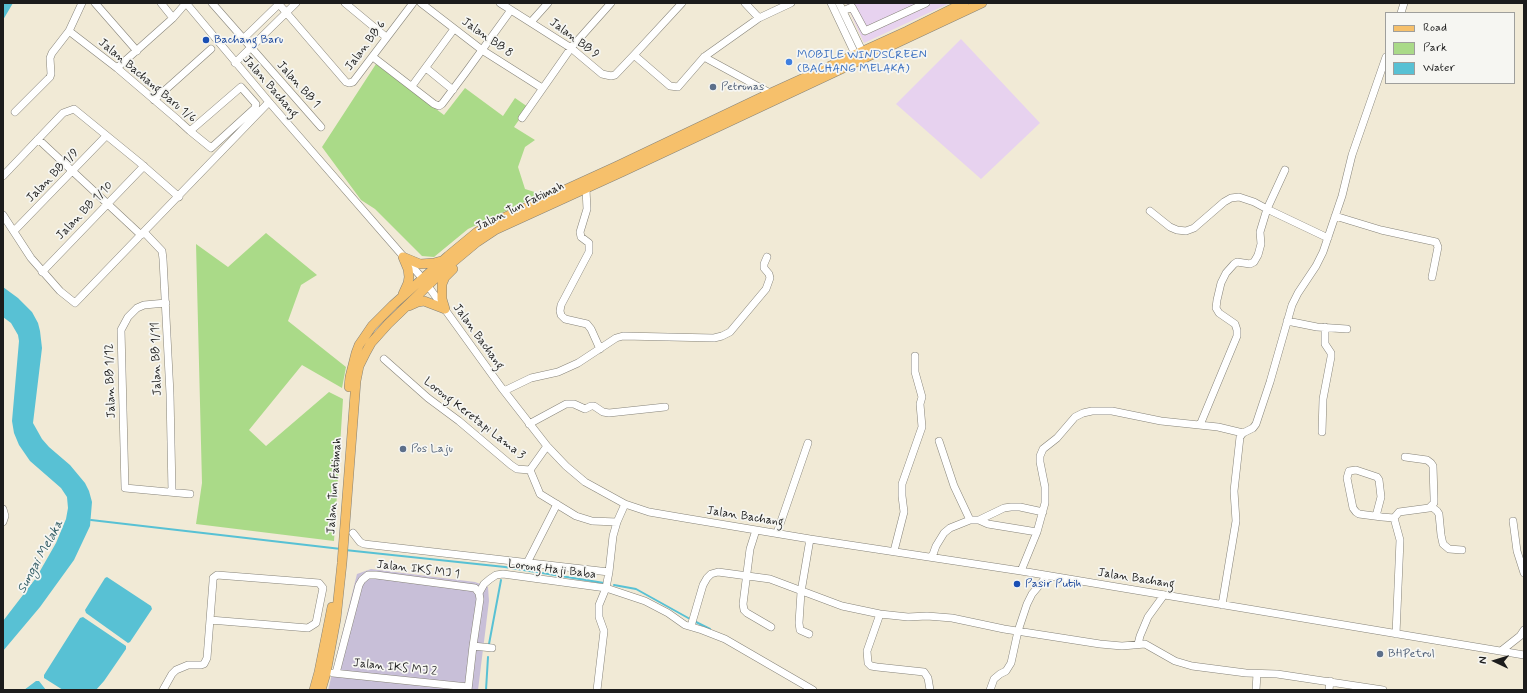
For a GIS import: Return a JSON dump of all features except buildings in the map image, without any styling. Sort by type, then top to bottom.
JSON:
[{"type":"main road","name":"Jalan Tun Fatimah","points":[[341,541],[349,383],[356,353],[364,337],[381,315],[495,230],[586,189],[861,56],[964,3]]},
{"type":"main road","name":"Jalan Tun Fatimah","points":[[321,690],[323,672],[336,618],[339,563],[357,373],[362,359],[371,343],[403,310],[448,256],[477,232],[492,223],[617,166],[770,93],[861,56],[982,3]]},
{"type":"main road","points":[[445,309],[442,299],[442,284],[445,277],[459,263],[468,249]]},
{"type":"main road","points":[[403,257],[413,262],[427,264],[440,261],[448,256]]},
{"type":"main road","points":[[393,305],[403,294],[408,283],[408,270],[403,257]]},
{"type":"main road","points":[[403,310],[412,304],[424,302],[445,309]]},
{"type":"main road","name":"Jalan Tun Fatimah","points":[[314,690],[323,672]]},
{"type":"street","points":[[16,112],[50,77],[50,58],[52,53],[69,31],[82,3]]},
{"type":"street","points":[[96,3],[137,51]]},
{"type":"street","points":[[162,3],[173,18]]},
{"type":"street","points":[[117,68],[173,18],[186,3]]},
{"type":"street","name":"Jalan Bachang","points":[[186,3],[269,102],[425,282],[504,391],[547,446],[566,466],[585,482],[625,504],[649,512],[778,534],[1021,571],[1524,655]]},
{"type":"street","name":"Jalan BB 1","points":[[212,3],[321,127]]},
{"type":"street","points":[[235,62],[296,3]]},
{"type":"street","points":[[345,3],[386,37]]},
{"type":"street","name":"Jalan BB 6","points":[[286,13],[346,82],[349,83],[353,82],[413,3]]},
{"type":"street","name":"Jalan BB 8","points":[[421,3],[482,50],[542,88]]},
{"type":"street","name":"Jalan BB 9","points":[[500,3],[571,48],[606,76],[615,75],[634,55]]},
{"type":"street","points":[[531,22],[548,3]]},
{"type":"street","points":[[522,118],[571,48],[611,3]]},
{"type":"street","points":[[682,3],[634,55],[670,86],[678,87],[704,57],[758,18],[791,3]]},
{"type":"street","points":[[745,3],[758,18]]},
{"type":"street","points":[[830,3],[861,56]]},
{"type":"street","points":[[839,3],[861,56]]},
{"type":"street","points":[[843,11],[851,5],[865,31],[926,3]]},
{"type":"street","points":[[243,39],[279,4],[286,13]]},
{"type":"street","points":[[373,57],[437,105],[442,104],[511,10]]},
{"type":"street","points":[[412,86],[454,29]]},
{"type":"street","name":"Jalan Bachang Baru 1/6","points":[[69,31],[117,68],[190,131],[210,148],[256,106],[255,101],[241,87],[190,131]]},
{"type":"street","points":[[154,100],[211,49]]},
{"type":"street","points":[[704,57],[770,93]]},
{"type":"street","points":[[1222,605],[1236,521],[1234,491],[1238,443],[1243,433],[1253,428],[1256,424],[1296,295],[1316,266],[1328,238],[1352,155],[1385,60]]},
{"type":"street","points":[[426,68],[453,90]]},
{"type":"street","points":[[3,215],[42,272],[60,291],[75,303],[269,102]]},
{"type":"street","points":[[3,176],[63,113],[74,109],[179,196]]},
{"type":"street","name":"Jalan BB 1/9","points":[[14,231],[106,136]]},
{"type":"street","name":"Jalan BB 1/11","points":[[38,139],[107,204],[143,233],[162,251],[166,303],[172,492]]},
{"type":"street","name":"Jalan BB 1/10","points":[[42,272],[144,166]]},
{"type":"street","points":[[1200,425],[1237,336],[1235,324],[1219,313],[1216,308],[1222,283],[1226,273],[1234,264],[1237,262],[1250,264],[1254,262],[1258,255],[1261,244],[1260,232],[1267,209],[1285,170]]},
{"type":"street","points":[[586,189],[587,209],[580,232],[581,237],[589,243],[589,252],[561,305],[560,311],[561,316],[565,319],[587,324],[592,329],[600,349]]},
{"type":"street","points":[[1150,211],[1170,227],[1177,230],[1186,231],[1194,228],[1213,211],[1231,198],[1239,197],[1248,199],[1328,238]]},
{"type":"street","points":[[1335,216],[1381,230],[1436,242],[1438,247],[1432,277]]},
{"type":"street","points":[[504,391],[530,378],[558,372],[578,363],[616,338],[623,336],[714,338],[730,332],[766,289],[770,278],[769,274],[764,268],[767,257]]},
{"type":"street","name":"Jalan BB 1/12","points":[[166,303],[144,305],[137,308],[128,317],[121,330],[125,488],[172,492]]},
{"type":"street","points":[[1287,321],[1347,329]]},
{"type":"street","points":[[1322,432],[1323,399],[1331,357],[1331,352],[1325,344],[1325,327]]},
{"type":"street","points":[[894,552],[904,512],[902,484],[922,428],[920,404],[922,397],[915,372],[915,356]]},
{"type":"street","name":"Lorong Keretapi Lama 3","points":[[384,359],[428,398],[518,469],[530,470],[547,446]]},
{"type":"street","points":[[529,424],[566,404],[574,404],[585,409],[594,406],[604,412],[609,413],[665,407]]},
{"type":"street","points":[[1021,571],[1037,532],[1046,495],[1040,456],[1043,449],[1057,438],[1075,417],[1092,411],[1112,411],[1161,421],[1200,425],[1243,433]]},
{"type":"street","points":[[939,440],[954,486],[970,520]]},
{"type":"street","points":[[778,534],[808,442]]},
{"type":"street","points":[[1405,457],[1427,460],[1433,466],[1434,498],[1432,507]]},
{"type":"street","points":[[530,470],[540,494],[582,519],[617,522]]},
{"type":"street","points":[[1376,516],[1380,497],[1379,480],[1377,477],[1356,470],[1348,471],[1347,478],[1353,508],[1359,514],[1376,516],[1394,518]]},
{"type":"street","points":[[172,492],[190,494]]},
{"type":"street","points":[[527,563],[557,504]]},
{"type":"street","points":[[597,690],[604,631],[598,611],[601,597],[606,588],[612,544],[617,522],[625,504]]},
{"type":"street","points":[[978,520],[1004,508],[1011,507],[1020,507],[1043,512]]},
{"type":"street","points":[[1394,518],[1399,512],[1421,510],[1432,507]]},
{"type":"street","points":[[1432,507],[1439,514],[1443,544],[1449,550],[1462,550]]},
{"type":"street","points":[[3,509],[5,516],[3,522]]},
{"type":"street","points":[[1394,518],[1400,540],[1396,634]]},
{"type":"street","points":[[932,557],[936,546],[950,528],[970,520],[978,520],[988,524],[1037,532]]},
{"type":"street","points":[[1513,522],[1517,551],[1524,573]]},
{"type":"street","points":[[756,530],[750,549],[743,604],[744,610],[747,613],[771,627]]},
{"type":"street","points":[[353,533],[360,542],[364,544],[609,572]]},
{"type":"street","points":[[809,634],[803,632],[799,627],[801,592],[810,539]]},
{"type":"street","points":[[692,622],[707,578],[711,574],[718,572],[770,579],[801,592],[842,606],[880,614],[908,617],[927,616],[952,618],[1018,631],[1106,645],[1122,646],[1145,644],[1175,661],[1192,666],[1258,674],[1277,674],[1294,678],[1330,681],[1383,690]]},
{"type":"street","name":"Jalan IKS MJ 1","points":[[336,673],[359,585],[368,575],[376,574],[477,590]]},
{"type":"street","name":"Lorong Haji Baba","points":[[477,590],[496,575],[503,574],[606,588],[645,602],[668,613],[685,625],[692,622],[725,639],[813,690]]},
{"type":"street","points":[[163,690],[176,670],[188,665],[201,665],[207,658],[213,581],[215,576],[220,575],[319,583],[322,585],[323,590],[316,623],[311,627],[304,628],[210,620]]},
{"type":"street","points":[[990,690],[994,679],[1006,671],[1011,663],[1018,631],[1030,599],[1047,576]]},
{"type":"street","points":[[468,688],[480,599],[477,590]]},
{"type":"street","points":[[1138,644],[1148,617],[1164,595]]},
{"type":"street","points":[[880,614],[867,652],[868,663],[871,666],[877,667],[924,672],[928,678],[930,690]]},
{"type":"street","points":[[1501,651],[1520,636],[1524,630]]},
{"type":"street","points":[[473,646],[492,648]]},
{"type":"street","name":"Jalan IKS MJ 2","points":[[323,672],[468,688]]},
{"type":"street","points":[[1256,690],[1258,674]]},
{"type":"street","points":[[1329,690],[1330,681]]},
{"type":"shaded area","points":[[846,3],[950,3],[864,43]]},
{"type":"shaded area","points":[[961,39],[1040,123],[981,179],[896,104]]},
{"type":"shaded area","points":[[371,569],[475,582],[488,587],[489,601],[478,690],[328,690],[357,574]]},
{"type":"green space","points":[[376,64],[444,115],[465,88],[503,116],[515,98],[528,107],[514,127],[535,140],[525,147],[518,167],[525,189],[541,194],[468,229],[434,257],[422,256],[375,209],[361,200],[322,147]]},
{"type":"green space","points":[[266,233],[317,275],[301,285],[288,321],[346,367],[342,388],[302,365],[249,430],[266,446],[329,392],[343,399],[334,541],[196,524],[202,483],[196,244],[228,267]]},
{"type":"water","points":[[3,3],[13,3],[3,20]]},
{"type":"water","points":[[3,287],[18,298],[32,312],[38,323],[40,331],[42,348],[33,423],[42,439],[70,465],[85,483],[92,502],[90,526],[74,560],[40,607],[3,651],[3,621],[36,578],[56,543],[66,519],[68,508],[67,497],[61,488],[30,461],[19,445],[14,433],[12,421],[19,341],[18,335],[11,323],[3,317]]},
{"type":"water","points":[[107,577],[151,606],[152,609],[128,643],[86,613],[85,610]]},
{"type":"water","points":[[83,617],[126,646],[126,649],[96,690],[63,690],[44,678],[44,675],[80,618]]},
{"type":"water","points":[[36,681],[39,681],[46,690],[24,690]]},
{"type":"waterway","points":[[91,520],[341,549]]},
{"type":"waterway","points":[[345,550],[505,567],[604,583]]},
{"type":"waterway","points":[[489,644],[501,580]]},
{"type":"waterway","points":[[614,585],[636,589],[690,619]]},
{"type":"waterway","points":[[694,621],[710,629]]},
{"type":"waterway","points":[[486,690],[488,657]]},
{"type":"place","name":"Bachang Baru","points":[[206,40]]},
{"type":"place","name":"MOBILE WINDSCREEN (BACHANG MELAKA)","points":[[789,62]]},
{"type":"place","name":"Petronas","points":[[713,87]]},
{"type":"place","name":"Pos Laju","points":[[403,449]]},
{"type":"place","name":"Pasir Putih","points":[[1017,584]]},
{"type":"place","name":"BHPetrol","points":[[1380,654]]},
{"type":"water label","name":"Sungai Melaka","points":[[41,557]]}]
